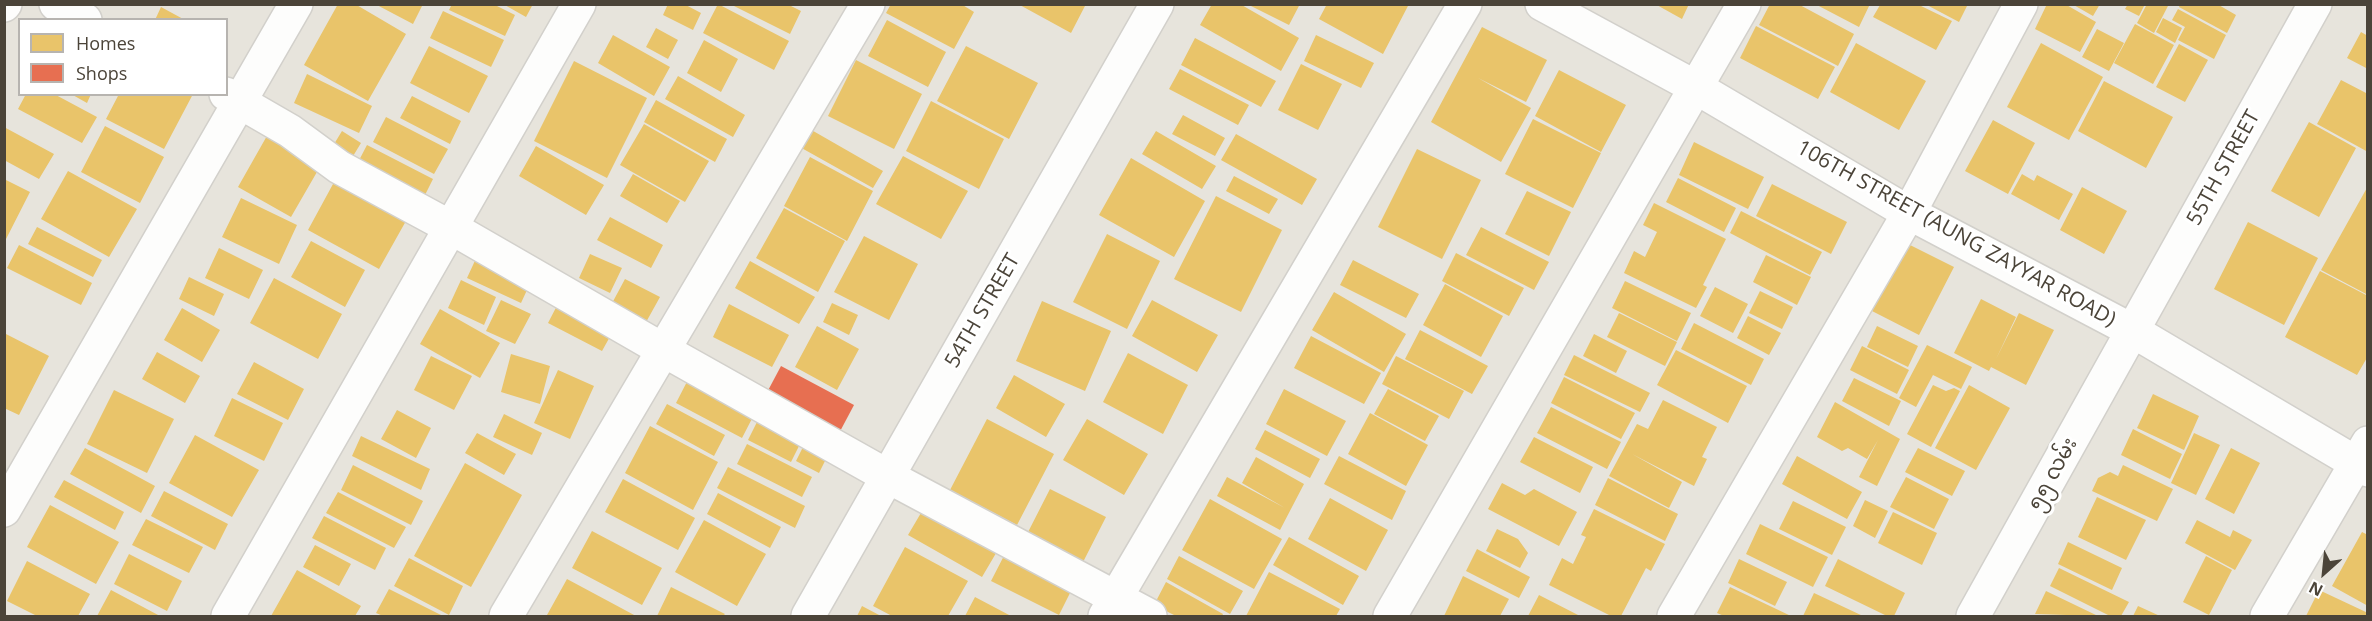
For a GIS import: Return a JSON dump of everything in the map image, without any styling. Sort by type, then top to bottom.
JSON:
[{"type":"street","points":[[56,4],[81,18]]},
{"type":"street","points":[[4,510],[234,97],[296,4]]},
{"type":"street","points":[[228,616],[579,4]]},
{"type":"street","points":[[506,616],[868,4]]},
{"type":"street","name":"54TH STREET","points":[[808,616],[1158,4]]},
{"type":"street","points":[[1111,607],[1465,4]]},
{"type":"street","name":"106TH STREET (AUNG ZAYYAR ROAD)","points":[[1542,4],[1697,88],[1909,213],[2133,331],[2364,459]]},
{"type":"street","points":[[1390,616],[1744,4]]},
{"type":"street","points":[[1674,616],[1909,213],[2021,4]]},
{"type":"street","name":"55TH STREET","points":[[2133,331],[2315,4]]},
{"type":"street","points":[[234,97],[290,131],[339,167],[450,227],[664,351],[889,477],[1111,607],[1150,616]]},
{"type":"street","name":"၅၅ လမ်း","points":[[1973,616],[2133,331]]},
{"type":"street","points":[[2267,616],[2364,459]]},
{"type":"shaded area","points":[[5,5],[2367,5],[2367,616],[5,616]]},
{"type":"building: Homes","points":[[338,4],[355,4],[406,34],[368,101],[304,65]]},
{"type":"building: Homes","points":[[375,4],[423,4],[413,24]]},
{"type":"building: Homes","points":[[452,4],[493,4],[515,15],[505,36],[449,10]]},
{"type":"building: Homes","points":[[503,4],[533,4],[526,17]]},
{"type":"building: Homes","points":[[668,4],[684,4],[701,13],[693,30],[663,15]]},
{"type":"building: Homes","points":[[718,4],[789,41],[774,70],[703,33]]},
{"type":"building: Homes","points":[[730,4],[787,4],[801,11],[790,34]]},
{"type":"building: Homes","points":[[891,4],[961,4],[974,12],[954,49],[886,13]]},
{"type":"building: Homes","points":[[1018,4],[1086,4],[1071,33]]},
{"type":"building: Homes","points":[[1212,4],[1240,4],[1299,38],[1281,71],[1200,25]]},
{"type":"building: Homes","points":[[1247,4],[1300,4],[1289,25]]},
{"type":"building: Homes","points":[[1327,4],[1409,4],[1383,54],[1319,19]]},
{"type":"building: Homes","points":[[1655,4],[1689,4],[1682,19]]},
{"type":"building: Homes","points":[[1770,4],[1798,4],[1854,34],[1838,66],[1759,25]]},
{"type":"building: Homes","points":[[1815,4],[1870,4],[1859,27]]},
{"type":"building: Homes","points":[[1925,4],[1968,4],[1959,22]]},
{"type":"building: Homes","points":[[2047,4],[2065,4],[2096,22],[2080,52],[2035,29]]},
{"type":"building: Homes","points":[[2072,4],[2100,4],[2093,16]]},
{"type":"building: Homes","points":[[2128,4],[2145,4],[2139,16],[2125,9]]},
{"type":"building: Homes","points":[[2147,4],[2169,4],[2154,33],[2137,23]]},
{"type":"building: Homes","points":[[2180,4],[2217,4],[2236,15],[2227,33],[2179,7]]},
{"type":"building: Homes","points":[[1880,5],[1919,5],[1952,21],[1936,50],[1873,17]]},
{"type":"building: Homes","points":[[161,7],[181,18],[156,18]]},
{"type":"building: Homes","points":[[2178,9],[2226,35],[2214,59],[2178,40],[2185,27],[2172,20]]},
{"type":"building: Homes","points":[[443,11],[504,40],[491,67],[430,38]]},
{"type":"building: Homes","points":[[2163,18],[2182,28],[2175,43],[2156,32]]},
{"type":"building: Homes","points":[[887,20],[946,52],[928,87],[868,56]]},
{"type":"building: Homes","points":[[2135,24],[2174,45],[2153,84],[2114,63]]},
{"type":"building: Homes","points":[[1756,26],[1835,67],[1818,99],[1740,58]]},
{"type":"building: Homes","points":[[1482,27],[1547,60],[1526,102],[1478,78],[1531,108],[1501,162],[1431,122]]},
{"type":"building: Homes","points":[[656,28],[678,40],[668,59],[646,47]]},
{"type":"building: Homes","points":[[2097,29],[2124,43],[2109,71],[2082,57]]},
{"type":"building: Homes","points":[[2361,32],[2368,36],[2368,69],[2347,58]]},
{"type":"building: Homes","points":[[613,35],[670,67],[654,96],[598,63]]},
{"type":"building: Homes","points":[[1316,35],[1374,63],[1361,88],[1304,61]]},
{"type":"building: Homes","points":[[1195,38],[1276,81],[1261,107],[1181,65]]},
{"type":"building: Homes","points":[[704,40],[738,59],[721,92],[687,73]]},
{"type":"building: Homes","points":[[1856,43],[1926,81],[1899,130],[1830,92]]},
{"type":"building: Homes","points":[[2041,43],[2103,77],[2069,140],[2007,107]]},
{"type":"building: Homes","points":[[2179,44],[2208,60],[2185,102],[2156,87]]},
{"type":"building: Homes","points":[[429,46],[488,76],[469,113],[410,83]]},
{"type":"building: Homes","points":[[966,46],[1038,83],[1009,139],[937,101]]},
{"type":"building: Homes","points":[[856,60],[922,94],[894,149],[828,116]]},
{"type":"building: Homes","points":[[574,61],[647,98],[607,178],[534,141]]},
{"type":"building: Homes","points":[[1301,64],[1342,84],[1318,130],[1278,110]]},
{"type":"building: Homes","points":[[1180,69],[1249,105],[1238,125],[1169,89]]},
{"type":"building: Homes","points":[[1559,70],[1626,105],[1601,152],[1535,116]]},
{"type":"building: Homes","points":[[307,74],[372,106],[359,133],[294,103]]},
{"type":"building: Homes","points":[[678,76],[745,115],[733,137],[665,99]]},
{"type":"building: Homes","points":[[2341,80],[2368,94],[2368,152],[2317,124]]},
{"type":"building: Homes","points":[[2104,81],[2173,117],[2146,168],[2078,131]]},
{"type":"building: Homes","points":[[25,96],[58,96],[97,117],[82,143],[18,109]]},
{"type":"building: Homes","points":[[75,96],[90,96],[87,103]]},
{"type":"building: Homes","points":[[118,96],[192,96],[164,149],[106,119]]},
{"type":"building: Homes","points":[[412,96],[461,121],[450,144],[400,118]]},
{"type":"building: Homes","points":[[656,100],[727,139],[715,162],[644,122]]},
{"type":"building: Homes","points":[[931,101],[1004,139],[979,189],[906,151]]},
{"type":"building: Homes","points":[[1183,115],[1225,138],[1215,156],[1172,134]]},
{"type":"building: Homes","points":[[386,117],[448,149],[434,174],[373,142]]},
{"type":"building: Homes","points":[[1533,119],[1601,153],[1573,208],[1505,174]]},
{"type":"building: Homes","points":[[1993,120],[2035,143],[2008,194],[1965,171]]},
{"type":"building: Homes","points":[[2309,122],[2356,148],[2319,217],[2271,191]]},
{"type":"building: Homes","points":[[644,124],[709,161],[685,202],[620,165]]},
{"type":"building: Homes","points":[[105,126],[164,157],[140,203],[81,172]]},
{"type":"building: Homes","points":[[4,127],[54,154],[39,179],[4,160]]},
{"type":"building: Homes","points":[[808,128],[883,171],[873,188],[798,146]]},
{"type":"building: Homes","points":[[342,131],[361,143],[347,166],[328,154]]},
{"type":"building: Homes","points":[[1156,131],[1216,166],[1202,189],[1142,154]]},
{"type":"building: Homes","points":[[268,134],[321,165],[291,217],[238,187]]},
{"type":"building: Homes","points":[[1236,134],[1317,179],[1302,205],[1221,160]]},
{"type":"building: Homes","points":[[1694,142],[1764,177],[1748,209],[1679,175]]},
{"type":"building: Homes","points":[[367,145],[433,179],[421,203],[355,168]]},
{"type":"building: Homes","points":[[536,146],[604,185],[586,215],[519,176]]},
{"type":"building: Homes","points":[[1417,149],[1481,180],[1442,259],[1378,227]]},
{"type":"building: Homes","points":[[903,156],[968,191],[941,239],[876,204]]},
{"type":"building: Homes","points":[[810,157],[873,191],[847,241],[784,206]]},
{"type":"building: Homes","points":[[1131,158],[1205,201],[1174,257],[1099,215]]},
{"type":"building: Homes","points":[[68,171],[137,209],[109,257],[41,219]]},
{"type":"building: Homes","points":[[339,173],[411,212],[379,269],[308,230]]},
{"type":"building: Homes","points":[[633,174],[680,201],[667,223],[620,196]]},
{"type":"building: Homes","points":[[2022,174],[2034,181],[2037,175],[2073,194],[2059,220],[2011,194]]},
{"type":"building: Homes","points":[[1234,176],[1278,199],[1269,214],[1226,191]]},
{"type":"building: Homes","points":[[1678,178],[1736,208],[1724,232],[1666,202]]},
{"type":"building: Homes","points":[[4,179],[30,192],[4,243]]},
{"type":"building: Homes","points":[[1772,184],[1847,222],[1831,254],[1756,216]]},
{"type":"building: Homes","points":[[2368,186],[2368,295],[2321,270]]},
{"type":"building: Homes","points":[[2082,187],[2127,211],[2104,254],[2060,230]]},
{"type":"building: Homes","points":[[1527,191],[1571,212],[1549,256],[1505,234]]},
{"type":"building: Homes","points":[[1216,196],[1282,230],[1241,312],[1174,279]]},
{"type":"building: Homes","points":[[241,198],[297,225],[279,264],[222,237]]},
{"type":"building: Homes","points":[[1654,203],[1726,239],[1703,285],[1707,287],[1696,308],[1624,273],[1634,251],[1645,257],[1657,232],[1643,225]]},
{"type":"building: Homes","points":[[784,208],[845,241],[818,292],[756,258]]},
{"type":"building: Homes","points":[[1741,211],[1822,252],[1810,275],[1730,233]]},
{"type":"building: Homes","points":[[610,217],[663,245],[651,268],[597,240]]},
{"type":"building: Homes","points":[[2248,222],[2318,258],[2284,325],[2214,289]]},
{"type":"building: Homes","points":[[37,227],[102,260],[93,277],[28,244]]},
{"type":"building: Homes","points":[[1481,227],[1549,262],[1534,290],[1466,255]]},
{"type":"building: Homes","points":[[1107,234],[1160,261],[1127,329],[1073,302]]},
{"type":"building: Homes","points":[[864,236],[918,264],[889,320],[834,292]]},
{"type":"building: Homes","points":[[311,241],[365,270],[345,307],[291,277]]},
{"type":"building: Homes","points":[[1906,243],[1954,267],[1919,335],[1872,311]]},
{"type":"building: Homes","points":[[19,245],[92,283],[81,305],[7,268]]},
{"type":"building: Homes","points":[[219,248],[263,270],[249,299],[205,278]]},
{"type":"building: Homes","points":[[479,252],[533,277],[521,303],[467,278]]},
{"type":"building: Homes","points":[[1456,253],[1524,288],[1509,316],[1442,281]]},
{"type":"building: Homes","points":[[590,254],[622,268],[610,293],[579,278]]},
{"type":"building: Homes","points":[[1766,255],[1811,277],[1797,305],[1753,282]]},
{"type":"building: Homes","points":[[1353,260],[1419,294],[1406,318],[1340,285]]},
{"type":"building: Homes","points":[[750,261],[815,297],[799,324],[735,288]]},
{"type":"building: Homes","points":[[2320,271],[2368,296],[2368,356],[2357,375],[2285,337]]},
{"type":"building: Homes","points":[[189,277],[224,294],[214,316],[179,299]]},
{"type":"building: Homes","points":[[274,278],[342,314],[318,359],[250,323]]},
{"type":"building: Homes","points":[[625,279],[660,297],[645,324],[610,307]]},
{"type":"building: Homes","points":[[461,280],[496,297],[484,325],[448,308]]},
{"type":"building: Homes","points":[[1625,281],[1691,313],[1677,341],[1612,308]]},
{"type":"building: Homes","points":[[1445,284],[1503,316],[1481,357],[1423,325]]},
{"type":"building: Homes","points":[[1715,287],[1748,304],[1733,333],[1700,316]]},
{"type":"building: Homes","points":[[1760,291],[1793,307],[1782,329],[1749,313]]},
{"type":"building: Homes","points":[[1334,292],[1406,334],[1384,372],[1312,330]]},
{"type":"building: Homes","points":[[562,296],[617,324],[602,351],[548,323]]},
{"type":"building: Homes","points":[[1981,299],[2016,317],[1996,359],[2019,313],[2054,330],[2026,385],[1991,367],[1989,371],[1954,353]]},
{"type":"building: Homes","points":[[501,300],[531,314],[515,344],[486,331]]},
{"type":"building: Homes","points":[[1152,300],[1218,335],[1197,372],[1132,336]]},
{"type":"building: Homes","points":[[1042,301],[1111,331],[1085,391],[1016,361]]},
{"type":"building: Homes","points":[[832,303],[858,315],[849,335],[823,322]]},
{"type":"building: Homes","points":[[729,304],[789,335],[772,367],[713,337]]},
{"type":"building: Homes","points":[[182,308],[220,330],[202,362],[164,340]]},
{"type":"building: Homes","points":[[440,309],[500,343],[480,378],[420,344]]},
{"type":"building: Homes","points":[[1619,313],[1677,342],[1665,366],[1607,337]]},
{"type":"building: Homes","points":[[1748,316],[1781,333],[1769,355],[1737,338]]},
{"type":"building: Homes","points":[[1694,323],[1764,359],[1751,385],[1681,349]]},
{"type":"building: Homes","points":[[817,326],[859,349],[837,390],[795,367]]},
{"type":"building: Homes","points":[[1877,326],[1918,346],[1908,367],[1867,347]]},
{"type":"building: Homes","points":[[1420,330],[1488,366],[1472,394],[1405,359]]},
{"type":"building: Homes","points":[[4,333],[49,356],[19,415],[4,408]]},
{"type":"building: Homes","points":[[1594,334],[1627,351],[1616,373],[1583,356]]},
{"type":"building: Homes","points":[[1311,336],[1381,373],[1364,404],[1294,368]]},
{"type":"building: Homes","points":[[1927,345],[1972,367],[1961,389],[1933,375],[1916,407],[1899,398]]},
{"type":"building: Homes","points":[[1862,346],[1909,370],[1897,394],[1850,370]]},
{"type":"building: Homes","points":[[1676,350],[1747,386],[1728,423],[1657,385]]},
{"type":"building: Homes","points":[[157,352],[200,376],[185,403],[142,379]]},
{"type":"building: Homes","points":[[1128,353],[1188,385],[1163,434],[1103,402]]},
{"type":"building: Homes","points":[[511,354],[550,366],[540,404],[501,392]]},
{"type":"building: Homes","points":[[1574,355],[1650,393],[1640,412],[1564,375]]},
{"type":"building: Homes","points":[[431,356],[472,376],[454,410],[414,390]]},
{"type":"building: Homes","points":[[1396,356],[1464,391],[1449,419],[1382,384]]},
{"type":"building: Homes","points":[[254,362],[304,389],[288,420],[237,394]]},
{"type":"building: Homes","points":[[558,370],[594,386],[570,439],[534,423]]},
{"type":"building: Homes","points":[[692,372],[758,407],[742,438],[676,403]]},
{"type":"building: Homes","points":[[1014,375],[1065,404],[1046,437],[996,408]]},
{"type":"building: Homes","points":[[1564,377],[1635,413],[1621,439],[1551,403]]},
{"type":"building: Homes","points":[[1854,378],[1901,401],[1889,426],[1842,401]]},
{"type":"building: Homes","points":[[1933,385],[1946,391],[1954,388],[1960,391],[1931,447],[1907,434]]},
{"type":"building: Homes","points":[[1969,385],[2010,408],[1976,470],[1935,448]]},
{"type":"building: Homes","points":[[1284,389],[1346,421],[1327,456],[1266,424]]},
{"type":"building: Homes","points":[[1388,389],[1439,416],[1425,441],[1374,414]]},
{"type":"building: Homes","points":[[114,390],[174,419],[147,473],[87,444]]},
{"type":"building: Homes","points":[[2153,394],[2199,416],[2184,450],[2137,428]]},
{"type":"building: Homes","points":[[232,398],[283,423],[264,461],[214,436]]},
{"type":"building: Homes","points":[[1663,400],[1717,427],[1702,457],[1707,459],[1694,486],[1632,454],[1682,482],[1669,508],[1609,476],[1637,424],[1648,429]]},
{"type":"building: Homes","points":[[1835,402],[1900,439],[1877,486],[1859,477],[1878,440],[1867,459],[1848,448],[1842,451],[1817,437]]},
{"type":"building: Homes","points":[[667,404],[725,435],[714,456],[656,424]]},
{"type":"building: Homes","points":[[1551,407],[1621,442],[1607,469],[1537,433]]},
{"type":"building: Homes","points":[[397,410],[431,428],[416,458],[381,439]]},
{"type":"building: Homes","points":[[1370,413],[1428,445],[1406,486],[1348,454]]},
{"type":"building: Homes","points":[[504,414],[542,433],[532,455],[493,437]]},
{"type":"building: Homes","points":[[761,414],[804,436],[791,462],[748,440]]},
{"type":"building: Homes","points":[[987,419],[1054,454],[1017,525],[950,490]]},
{"type":"building: Homes","points":[[1087,419],[1148,454],[1124,495],[1063,460]]},
{"type":"building: Homes","points":[[650,426],[718,462],[693,510],[625,473]]},
{"type":"building: Homes","points":[[2133,429],[2182,454],[2170,479],[2121,455]]},
{"type":"building: Homes","points":[[1265,430],[1320,459],[1310,478],[1255,449]]},
{"type":"building: Homes","points":[[477,433],[516,454],[504,475],[465,453]]},
{"type":"building: Homes","points":[[2194,433],[2220,445],[2196,495],[2171,483]]},
{"type":"building: Homes","points":[[195,435],[259,470],[232,517],[169,483]]},
{"type":"building: Homes","points":[[361,436],[430,469],[421,490],[352,456]]},
{"type":"building: Homes","points":[[808,437],[831,449],[819,473],[796,461]]},
{"type":"building: Homes","points":[[1534,437],[1593,467],[1580,493],[1520,462]]},
{"type":"building: Homes","points":[[747,444],[812,477],[802,497],[737,464]]},
{"type":"building: Homes","points":[[85,448],[155,486],[141,513],[70,474]]},
{"type":"building: Homes","points":[[1918,448],[1965,471],[1952,496],[1905,472]]},
{"type":"building: Homes","points":[[2231,448],[2260,463],[2234,514],[2205,499]]},
{"type":"building: Homes","points":[[1339,456],[1406,491],[1392,520],[1324,484]]},
{"type":"building: Homes","points":[[1797,456],[1862,492],[1847,519],[1782,484]]},
{"type":"building: Homes","points":[[1256,457],[1304,484],[1280,530],[1217,496],[1227,477],[1285,508],[1242,483]]},
{"type":"building: Homes","points":[[465,463],[522,495],[471,587],[414,556]]},
{"type":"building: Homes","points":[[353,465],[423,501],[411,525],[341,490]]},
{"type":"building: Homes","points":[[2123,465],[2173,489],[2157,521],[2092,491],[2098,478],[2110,472],[2118,476]]},
{"type":"building: Homes","points":[[728,467],[805,506],[795,528],[717,488]]},
{"type":"building: Homes","points":[[1906,477],[1949,499],[1934,529],[1890,507]]},
{"type":"building: Homes","points":[[1608,478],[1678,514],[1665,541],[1595,505]]},
{"type":"building: Homes","points":[[623,479],[695,518],[678,550],[605,512]]},
{"type":"building: Homes","points":[[64,480],[124,512],[115,530],[54,497]]},
{"type":"building: Homes","points":[[1502,483],[1525,495],[1534,489],[1577,512],[1559,546],[1488,509]]},
{"type":"building: Homes","points":[[1050,489],[1106,517],[1081,566],[1025,538]]},
{"type":"building: Homes","points":[[164,491],[228,524],[215,550],[151,516]]},
{"type":"building: Homes","points":[[338,492],[406,527],[394,548],[326,513]]},
{"type":"building: Homes","points":[[718,493],[781,527],[770,548],[707,514]]},
{"type":"building: Homes","points":[[2097,497],[2146,520],[2126,560],[2078,537]]},
{"type":"building: Homes","points":[[1330,498],[1388,530],[1366,571],[1308,539]]},
{"type":"building: Homes","points":[[1210,499],[1282,539],[1254,589],[1182,550]]},
{"type":"building: Homes","points":[[1865,500],[1888,511],[1875,538],[1853,526]]},
{"type":"building: Homes","points":[[928,501],[1002,543],[982,577],[908,535]]},
{"type":"building: Homes","points":[[1793,501],[1846,527],[1832,555],[1779,529]]},
{"type":"building: Homes","points":[[50,505],[119,542],[96,584],[27,547]]},
{"type":"building: Homes","points":[[1594,509],[1665,544],[1651,571],[1646,568],[1621,616],[1611,616],[1549,585],[1562,558],[1573,564],[1586,537],[1581,535]]},
{"type":"building: Homes","points":[[1893,512],[1937,533],[1922,565],[1878,543]]},
{"type":"building: Homes","points":[[324,516],[386,548],[375,570],[312,538]]},
{"type":"building: Homes","points":[[146,519],[203,547],[189,573],[132,545]]},
{"type":"building: Homes","points":[[704,520],[766,554],[737,606],[675,572]]},
{"type":"building: Homes","points":[[2197,520],[2230,537],[2233,530],[2252,540],[2235,570],[2185,543]]},
{"type":"building: Homes","points":[[1760,524],[1828,557],[1813,587],[1746,554]]},
{"type":"building: Homes","points":[[1497,529],[1518,539],[1528,553],[1520,568],[1486,551]]},
{"type":"building: Homes","points":[[592,531],[662,568],[642,605],[572,568]]},
{"type":"building: Homes","points":[[2362,532],[2368,535],[2368,606],[2332,586]]},
{"type":"building: Homes","points":[[1289,537],[1359,576],[1343,605],[1273,565]]},
{"type":"building: Homes","points":[[2068,542],[2122,568],[2112,590],[2058,564]]},
{"type":"building: Homes","points":[[315,545],[351,564],[339,586],[303,567]]},
{"type":"building: Homes","points":[[905,547],[968,581],[948,616],[892,616],[873,606]]},
{"type":"building: Homes","points":[[1008,548],[1075,583],[1059,615],[991,581]]},
{"type":"building: Homes","points":[[1477,549],[1530,577],[1519,598],[1466,571]]},
{"type":"building: Homes","points":[[129,554],[182,581],[167,611],[114,584]]},
{"type":"building: Homes","points":[[1179,556],[1243,591],[1230,614],[1167,579]]},
{"type":"building: Homes","points":[[2206,556],[2232,570],[2209,615],[2183,602]]},
{"type":"building: Homes","points":[[409,558],[463,586],[449,615],[394,586]]},
{"type":"building: Homes","points":[[1739,559],[1787,582],[1775,606],[1728,583]]},
{"type":"building: Homes","points":[[1838,559],[1905,593],[1894,616],[1887,616],[1825,586]]},
{"type":"building: Homes","points":[[27,561],[90,594],[78,616],[37,616],[7,601]]},
{"type":"building: Homes","points":[[2059,568],[2129,602],[2121,616],[2110,616],[2050,586]]},
{"type":"building: Homes","points":[[297,570],[361,606],[355,616],[271,616]]},
{"type":"building: Homes","points":[[1269,572],[1340,609],[1336,616],[1246,616]]},
{"type":"building: Homes","points":[[1463,576],[1509,599],[1500,616],[1444,616]]},
{"type":"building: Homes","points":[[567,579],[636,616],[547,615]]},
{"type":"building: Homes","points":[[1166,582],[1223,614],[1222,616],[1176,616],[1154,605]]},
{"type":"building: Homes","points":[[671,587],[725,614],[723,616],[657,616]]},
{"type":"building: Homes","points":[[1730,587],[1791,616],[1724,616],[1717,613]]},
{"type":"building: Homes","points":[[389,589],[443,616],[383,616],[376,613]]},
{"type":"building: Homes","points":[[111,590],[160,616],[97,616]]},
{"type":"building: Homes","points":[[2319,590],[2368,613],[2368,616],[2306,616]]},
{"type":"building: Homes","points":[[2046,591],[2098,616],[2035,614]]},
{"type":"building: Homes","points":[[1814,593],[1863,616],[1803,616]]},
{"type":"building: Homes","points":[[1539,595],[1580,616],[1528,616]]},
{"type":"building: Homes","points":[[975,597],[1011,616],[965,616]]},
{"type":"building: Homes","points":[[862,606],[881,616],[857,616]]},
{"type":"building: Homes","points":[[2138,606],[2160,616],[2133,616]]},
{"type":"building: Shops","points":[[781,366],[854,405],[837,437],[764,398]]}]
